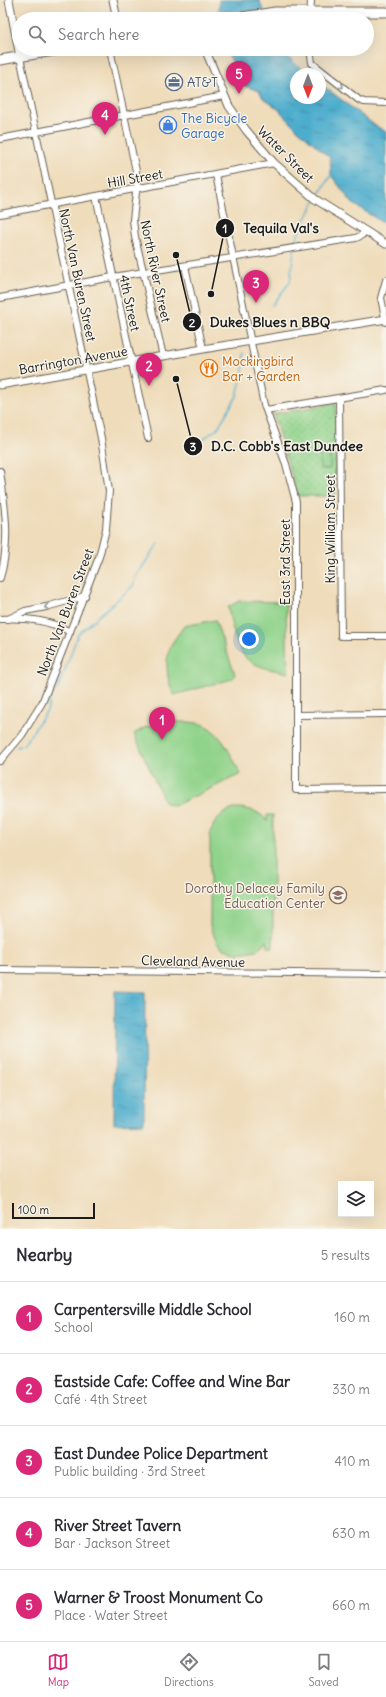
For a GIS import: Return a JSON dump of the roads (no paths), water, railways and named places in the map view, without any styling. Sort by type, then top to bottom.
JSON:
[{"type":"main road","points":[[374,12],[386,12]]},
{"type":"main road","points":[[0,60],[26,56]]},
{"type":"street","points":[[9,0],[12,16]]},
{"type":"street","points":[[113,0],[116,12]]},
{"type":"street","points":[[310,12],[311,0]]},
{"type":"street","name":"North River Street","points":[[111,56],[135,165],[136,189],[133,223],[163,356]]},
{"type":"street","name":"Water Street","points":[[208,56],[224,96],[246,130],[274,163],[320,203],[386,244]]},
{"type":"street","points":[[311,56],[312,64],[359,100],[364,102],[386,103]]},
{"type":"street","name":"North Van Buren Street","points":[[0,761],[22,735],[42,703],[94,574],[103,543],[108,512],[109,491],[101,438],[87,369],[20,57]]},
{"type":"street","points":[[0,139],[224,96]]},
{"type":"street","name":"Hill Street","points":[[0,214],[274,163]]},
{"type":"street","name":"East 3rd Street","points":[[216,175],[250,341],[266,410],[286,464],[296,506],[296,790],[386,789]]},
{"type":"street","name":"4th Street","points":[[96,196],[148,438]]},
{"type":"street","points":[[0,298],[113,277],[359,237],[365,231]]},
{"type":"street","points":[[185,266],[203,349]]},
{"type":"street","points":[[386,280],[381,295],[386,320]]},
{"type":"street","name":"Barrington Avenue","points":[[0,385],[250,341],[386,320]]},
{"type":"street","points":[[266,410],[386,390]]},
{"type":"street","name":"King William Street","points":[[339,398],[341,636],[386,636]]},
{"type":"street","points":[[0,471],[7,535],[6,550],[0,578]]},
{"type":"street","points":[[8,618],[25,611],[52,606],[85,596]]},
{"type":"street","points":[[0,619],[8,618],[39,621],[58,626],[70,632]]},
{"type":"street","points":[[297,715],[386,714]]},
{"type":"street","name":"Cleveland Avenue","points":[[0,970],[386,974]]},
{"type":"water","points":[[219,0],[259,0],[264,12],[219,12]]},
{"type":"water","points":[[229,56],[286,56],[301,68],[290,68],[290,104],[326,104],[326,88],[373,124],[386,132],[386,225],[352,203],[331,175],[330,158],[295,127],[277,108],[263,98],[259,91],[245,86],[236,73],[234,64]]},
{"type":"water","points":[[115,991],[145,992],[144,1123],[114,1124]]},
{"type":"waterway","points":[[317,197],[332,174]]},
{"type":"waterway","points":[[294,246],[295,240],[315,201]]},
{"type":"waterway","points":[[272,305],[290,282],[294,250]]},
{"type":"waterway","points":[[195,449],[207,436],[217,429],[237,396],[243,371],[244,353]]},
{"type":"waterway","points":[[17,747],[23,745],[48,709],[51,695],[58,688],[78,634],[133,586],[136,576],[159,543]]},
{"type":"place","name":"AT&T","points":[[174,82]]},
{"type":"place","name":"Warner & Troost Monument Co","points":[[239,94]]},
{"type":"place","name":"The Bicycle Garage","points":[[168,125]]},
{"type":"place","name":"River Street Tavern","points":[[105,135]]},
{"type":"place","name":"Dukes Blues n BBQ","points":[[176,255]]},
{"type":"place","name":"Tequila Val's","points":[[211,294]]},
{"type":"place","name":"East Dundee Police Department","points":[[256,303]]},
{"type":"place","name":"Mockingbird Bar + Garden","points":[[209,368]]},
{"type":"place","name":"D.C. Cobb's East Dundee","points":[[176,379]]},
{"type":"place","name":"Eastside Cafe: Coffee and Wine Bar","points":[[149,386]]},
{"type":"place","name":"Carpentersville Middle School","points":[[162,740]]},
{"type":"place","name":"Dorothy Delacey Family Education Center","points":[[338,895]]}]
